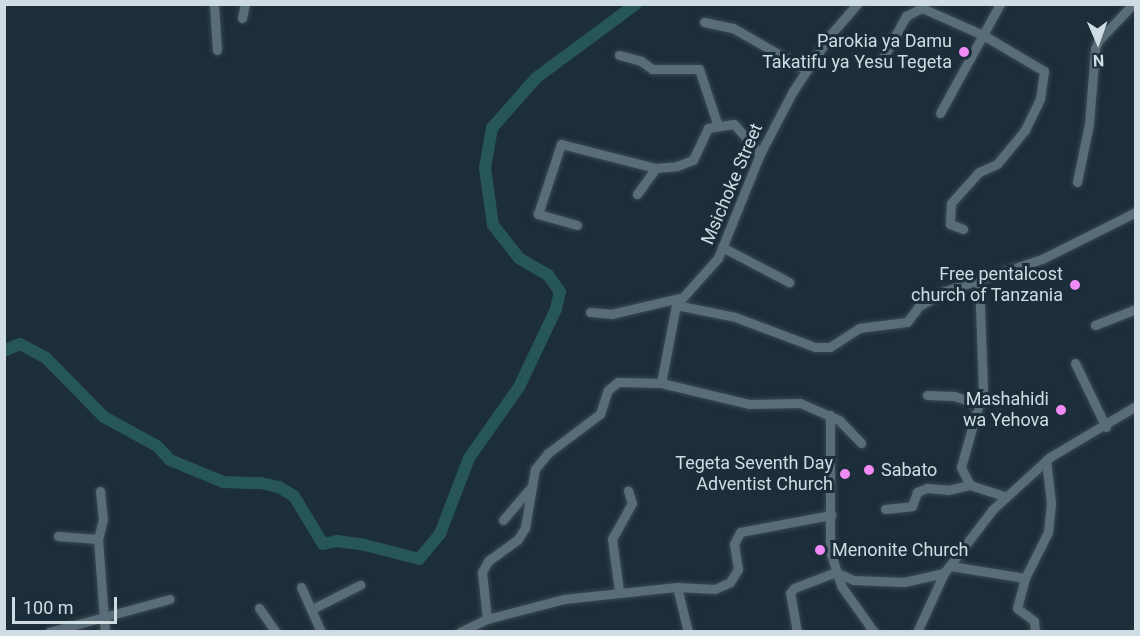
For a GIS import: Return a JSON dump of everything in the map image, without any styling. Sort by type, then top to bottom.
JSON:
[{"type":"street","points":[[214,4],[217,50]]},
{"type":"street","points":[[242,18],[245,4]]},
{"type":"street","name":"Msichoke Street","points":[[677,302],[713,266],[760,153],[806,70],[857,4]]},
{"type":"street","points":[[940,112],[1000,4]]},
{"type":"street","points":[[1077,182],[1089,124],[1095,49],[1098,41],[1133,4]]},
{"type":"street","points":[[883,58],[906,16],[922,8],[983,35],[1044,71],[1045,83],[1025,130],[997,164],[979,172],[951,203],[950,224],[963,229]]},
{"type":"street","points":[[704,22],[733,28],[806,70]]},
{"type":"street","points":[[619,55],[641,61],[652,69],[699,69],[718,126]]},
{"type":"street","points":[[578,225],[538,214],[561,144],[656,168],[688,165],[697,155],[704,133],[718,126],[734,124],[760,153]]},
{"type":"street","points":[[637,194],[656,168]]},
{"type":"street","points":[[590,312],[611,314],[677,302],[735,317],[824,348],[835,346],[859,328],[907,322],[930,298],[960,285],[979,281],[1042,259],[1136,212]]},
{"type":"street","points":[[722,247],[789,282]]},
{"type":"street","points":[[970,484],[961,467],[979,404],[984,376],[979,281]]},
{"type":"street","points":[[661,383],[677,302]]},
{"type":"street","points":[[1095,325],[1136,309]]},
{"type":"street","points":[[1075,363],[1106,427]]},
{"type":"street","points":[[487,619],[482,572],[488,561],[518,539],[530,512],[535,469],[548,453],[600,414],[612,385],[626,380],[661,383],[749,404],[800,404],[830,415],[861,443]]},
{"type":"street","points":[[927,395],[954,396],[979,404]]},
{"type":"street","points":[[917,632],[947,569],[1006,497],[1046,460],[1071,443],[1106,427],[1136,406]]},
{"type":"street","points":[[830,415],[830,551],[836,572],[874,632]]},
{"type":"street","points":[[1035,632],[1034,621],[1017,608],[1025,578],[1048,532],[1051,502],[1046,460]]},
{"type":"street","points":[[885,509],[912,506],[920,489],[948,490],[970,484],[1006,497]]},
{"type":"street","points":[[503,520],[532,486]]},
{"type":"street","points":[[100,491],[103,519],[98,539],[101,617],[105,632]]},
{"type":"street","points":[[619,591],[612,539],[632,503],[628,491]]},
{"type":"street","points":[[460,632],[487,619],[564,599],[619,591],[677,587],[715,589],[730,582],[738,568],[734,544],[740,532],[831,515]]},
{"type":"street","points":[[58,536],[98,539]]},
{"type":"street","points":[[797,632],[791,591],[836,572],[853,580],[904,582],[947,569],[1025,578]]},
{"type":"street","points":[[312,609],[360,585]]},
{"type":"street","points":[[301,587],[321,632]]},
{"type":"street","points":[[677,587],[688,632]]},
{"type":"street","points":[[49,632],[170,599]]},
{"type":"street","points":[[258,608],[276,632]]},
{"type":"waterway","points":[[4,351],[20,344],[46,358],[104,417],[157,446],[170,460],[223,482],[261,483],[279,487],[294,496],[323,544],[337,541],[365,545],[419,559],[440,534],[469,458],[519,387],[556,309],[560,292],[548,275],[519,258],[493,225],[485,168],[492,128],[536,78],[636,4]]},
{"type":"place","name":"Parokia ya Damu Takatifu ya Yesu Tegeta","points":[[964,52]]},
{"type":"place","name":"Free pentalcost church of Tanzania","points":[[1075,285]]},
{"type":"place","name":"Mashahidi wa Yehova","points":[[1061,410]]},
{"type":"place","name":"Sabato","points":[[869,470]]},
{"type":"place","name":"Tegeta Seventh Day Adventist Church","points":[[845,474]]},
{"type":"place","name":"Menonite Church","points":[[820,550]]}]
